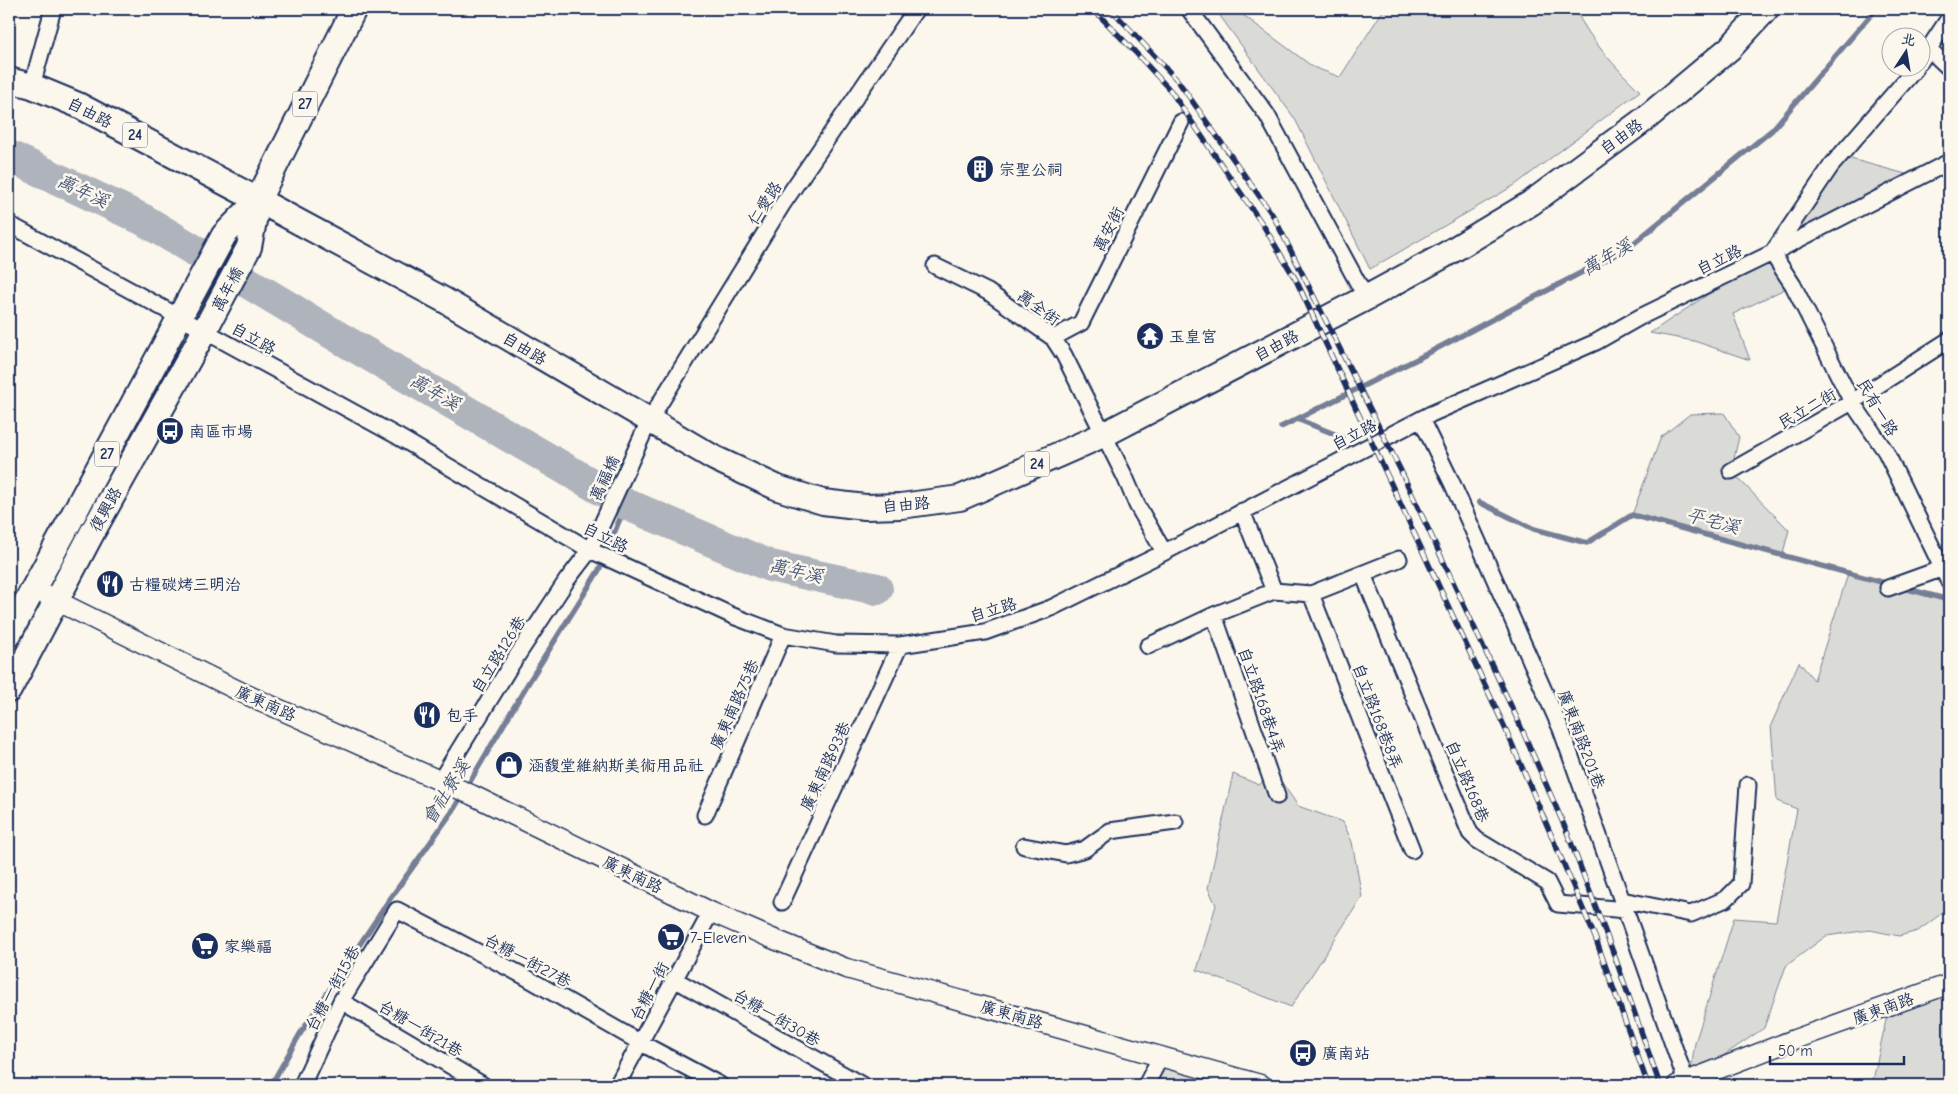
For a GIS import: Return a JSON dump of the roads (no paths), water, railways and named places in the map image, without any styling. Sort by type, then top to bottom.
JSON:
[{"type":"main road","name":"27","points":[[258,200],[354,9]]},
{"type":"main road","name":"自由路","points":[[9,80],[32,86],[78,105],[258,200],[444,300],[714,458],[778,488],[824,502],[865,507],[901,506],[960,498],[1103,435],[1443,256],[1531,204],[1644,120],[1730,48],[1766,9]]},
{"type":"main road","name":"萬年橋","points":[[179,317],[224,235],[258,200]]},
{"type":"main road","name":"萬年橋","points":[[204,331],[249,247],[258,200]]},
{"type":"main road","name":"復興路","points":[[9,634],[128,416],[179,317]]},
{"type":"main road","name":"復興路","points":[[9,690],[92,532],[204,331]]},
{"type":"street","points":[[32,86],[53,9]]},
{"type":"street","name":"仁愛路","points":[[649,421],[782,205],[916,9]]},
{"type":"street","points":[[1189,9],[1267,116],[1366,298]]},
{"type":"street","points":[[1930,47],[1949,18]]},
{"type":"street","points":[[1930,58],[1949,68]]},
{"type":"street","name":"自立路","points":[[9,224],[455,469],[590,550],[733,616],[783,635],[836,644],[900,645],[985,632],[1051,608],[1421,420],[1596,342],[1640,317],[1772,253],[1831,166],[1907,78]]},
{"type":"street","name":"萬安街","points":[[1053,338],[1081,323],[1181,122]]},
{"type":"street","points":[[1772,253],[1949,162]]},
{"type":"street","name":"民有一路","points":[[1772,253],[1793,285],[1852,402],[1886,452],[1915,515],[1947,572]]},
{"type":"street","name":"萬全街","points":[[935,266],[988,292],[1053,338],[1064,355],[1137,505],[1164,552]]},
{"type":"street","name":"民立二街","points":[[1731,471],[1852,402],[1949,340]]},
{"type":"street","name":"廣東南路201巷","points":[[1421,420],[1452,483],[1561,729],[1624,905],[1681,1083]]},
{"type":"street","name":"萬福橋","points":[[590,550],[649,421]]},
{"type":"street","points":[[1242,511],[1274,591]]},
{"type":"street","name":"自立路126巷","points":[[440,781],[509,668],[567,580],[590,550]]},
{"type":"street","points":[[1148,646],[1214,615],[1274,591],[1311,594],[1399,559]]},
{"type":"street","points":[[1888,588],[1947,572]]},
{"type":"street","name":"自立路168巷","points":[[1363,574],[1470,833],[1477,840],[1548,882],[1558,904],[1624,905]]},
{"type":"street","name":"廣東南路","points":[[32,589],[245,694],[465,792],[711,912],[845,968],[1262,1085]]},
{"type":"street","name":"自立路168巷8弄","points":[[1311,594],[1412,850]]},
{"type":"street","name":"自立路168巷4弄","points":[[1214,615],[1277,796]]},
{"type":"street","name":"廣東南路75巷","points":[[705,815],[783,635]]},
{"type":"street","name":"廣東南路93巷","points":[[782,902],[900,645]]},
{"type":"street","points":[[1624,905],[1691,914],[1726,899],[1741,884],[1748,785]]},
{"type":"street","points":[[1024,846],[1066,854],[1085,849],[1110,831],[1175,822]]},
{"type":"street","name":"台糖一街15巷","points":[[302,1085],[341,1001],[397,910]]},
{"type":"street","name":"台糖一街27巷","points":[[397,910],[522,975],[720,1085]]},
{"type":"street","name":"台糖一街","points":[[617,1085],[711,912]]},
{"type":"street","name":"台糖一街30巷","points":[[674,979],[862,1085]]},
{"type":"street","name":"廣東南路","points":[[1681,1083],[1949,984]]},
{"type":"street","name":"台糖一街21巷","points":[[341,1001],[483,1085]]},
{"type":"street","points":[[1146,1085],[1161,1056]]},
{"type":"waterway","name":"萬年溪","points":[[1281,427],[1417,359],[1628,248],[1772,130],[1876,9]]},
{"type":"waterway","name":"萬年溪","points":[[9,156],[144,220],[340,338],[626,504],[770,566],[877,589]]},
{"type":"waterway","name":"平宅溪","points":[[1297,419],[1342,437]]},
{"type":"waterway","name":"平宅溪","points":[[1479,502],[1534,529],[1587,543],[1632,515],[1889,584]]},
{"type":"waterway","name":"會社寮溪","points":[[271,1085],[300,1034],[390,899],[452,812],[527,685],[599,570],[626,504]]},
{"type":"waterway","name":"平宅溪","points":[[1900,587],[1949,600]]},
{"type":"railway","points":[[1093,9],[1170,90],[1263,225],[1296,280],[1506,730],[1595,937],[1648,1085]]},
{"type":"railway","points":[[1111,9],[1178,81],[1274,217],[1401,471],[1520,725],[1567,832],[1616,960],[1660,1085]]},
{"type":"place","name":"宗聖公祠","points":[[980,169]]},
{"type":"place","name":"玉皇宮","points":[[1150,336]]},
{"type":"place","name":"南區市場","points":[[170,431]]},
{"type":"place","name":"古糧碳烤三明治","points":[[110,584]]},
{"type":"place","name":"包手","points":[[427,715]]},
{"type":"place","name":"涵馥堂維納斯美術用品社","points":[[509,765]]},
{"type":"place","name":"7-Eleven","points":[[671,937]]},
{"type":"place","name":"家樂福","points":[[205,946]]},
{"type":"place","name":"廣南站","points":[[1303,1053]]}]
